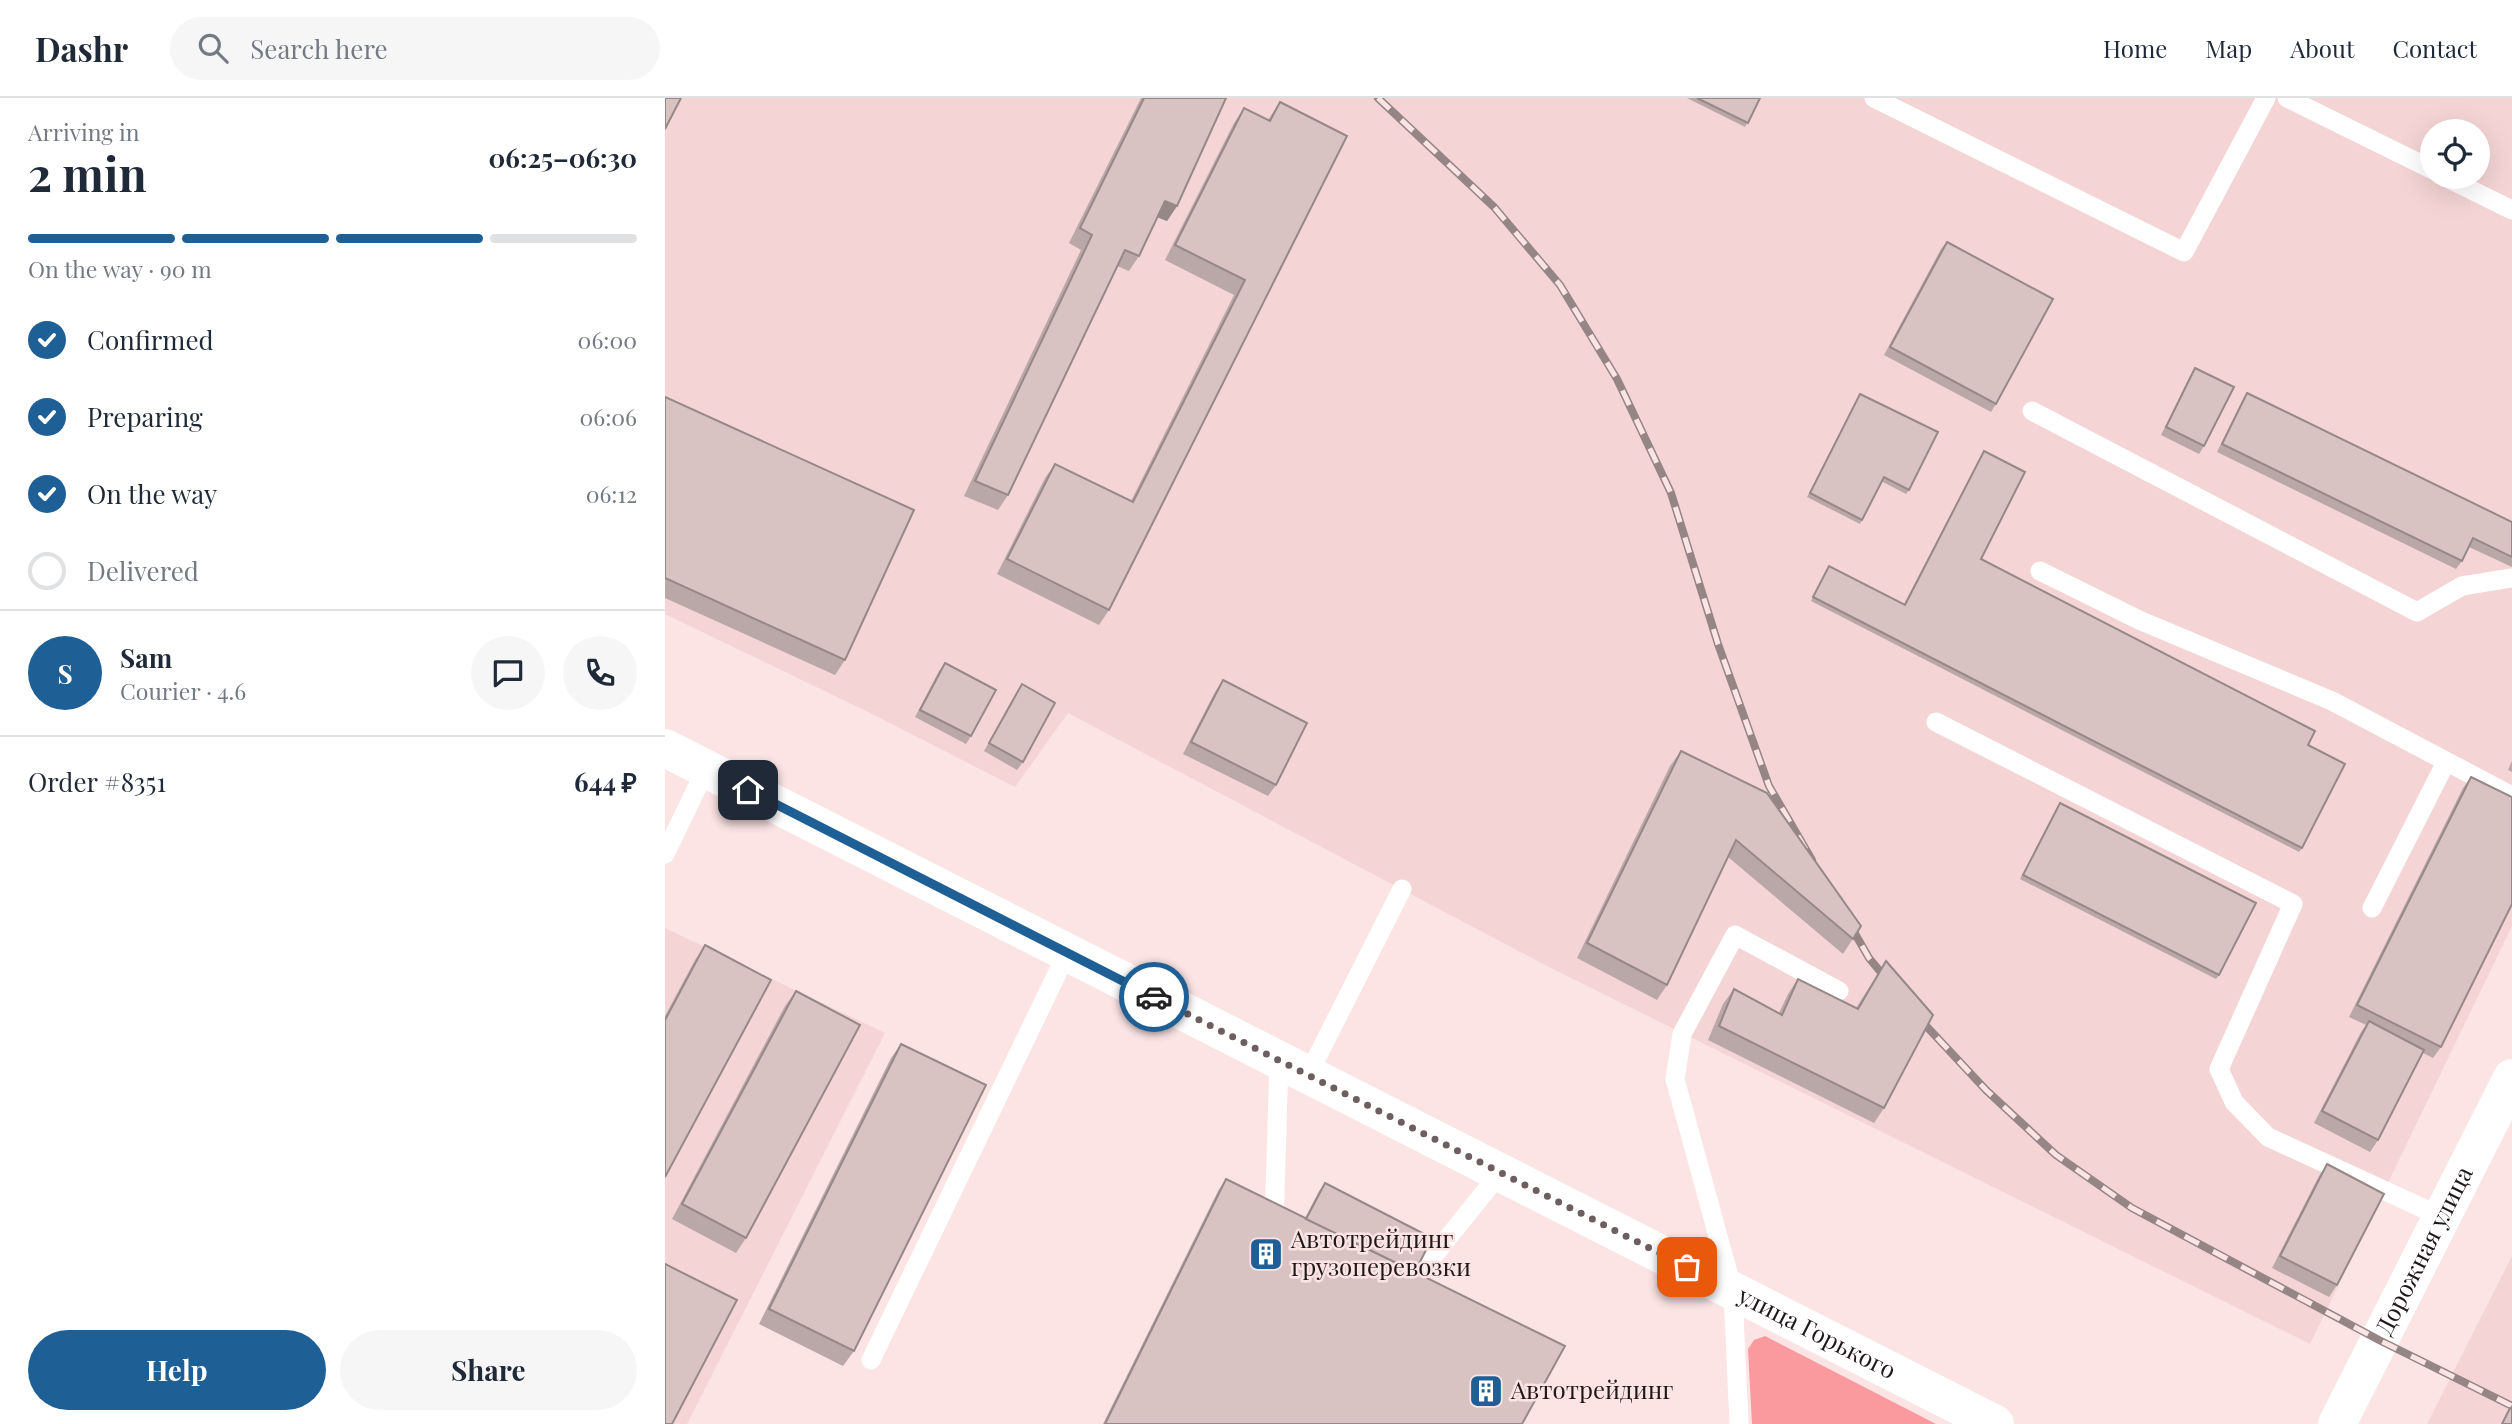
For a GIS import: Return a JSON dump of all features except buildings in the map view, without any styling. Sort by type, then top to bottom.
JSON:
[{"type":"street","name":"улица Горького","points":[[665,748],[1995,1424]]},
{"type":"street","name":"Дорожная улица","points":[[2337,1424],[2512,1078]]},
{"type":"lane","points":[[1874,98],[2184,253],[2266,98]]},
{"type":"lane","points":[[2287,98],[2420,164]]},
{"type":"lane","points":[[2469,189],[2512,210]]},
{"type":"lane","points":[[2032,411],[2417,612],[2462,586],[2512,578]]},
{"type":"lane","points":[[2040,571],[2139,620],[2332,701],[2512,796]]},
{"type":"lane","points":[[1936,722],[2293,904],[2219,1069],[2234,1102],[2268,1137],[2442,1217]]},
{"type":"lane","points":[[2372,908],[2446,762]]},
{"type":"lane","points":[[665,854],[706,769]]},
{"type":"lane","points":[[1274,1245],[1294,1068],[1402,889]]},
{"type":"lane","points":[[1739,1424],[1733,1291],[1675,1079],[1682,1034],[1735,935],[1839,990]]},
{"type":"lane","points":[[871,1360],[1067,953]]},
{"type":"lane","points":[[1392,1308],[1500,1172]]},
{"type":"shaded area","points":[[665,98],[2512,98],[2512,926],[2310,1344],[1547,966],[1068,713],[1015,787],[665,614]]},
{"type":"shaded area","points":[[665,928],[885,1033],[687,1424],[665,1424]]},
{"type":"shaded area","points":[[2512,1256],[2512,1424],[2427,1424]]},
{"type":"shaded area","points":[[1765,1336],[1936,1424],[1752,1424],[1748,1349],[1754,1340]]},
{"type":"railway","points":[[1378,98],[1494,207],[1560,285],[1617,379],[1671,493],[1718,644],[1769,786],[1812,860]]},
{"type":"railway","points":[[1846,918],[1869,958],[1893,987]]},
{"type":"railway","points":[[1915,1014],[1986,1090],[2056,1155],[2132,1208],[2379,1340],[2512,1406]]},
{"type":"way so far","points":[[1154,997],[1687,1267]]},
{"type":"place","name":"Автотрейдинг грузоперевозки","points":[[1266,1254]]},
{"type":"place","name":"Автотрейдинг","points":[[1486,1391]]},
{"type":"route","points":[[748,790],[1154,997]]}]
